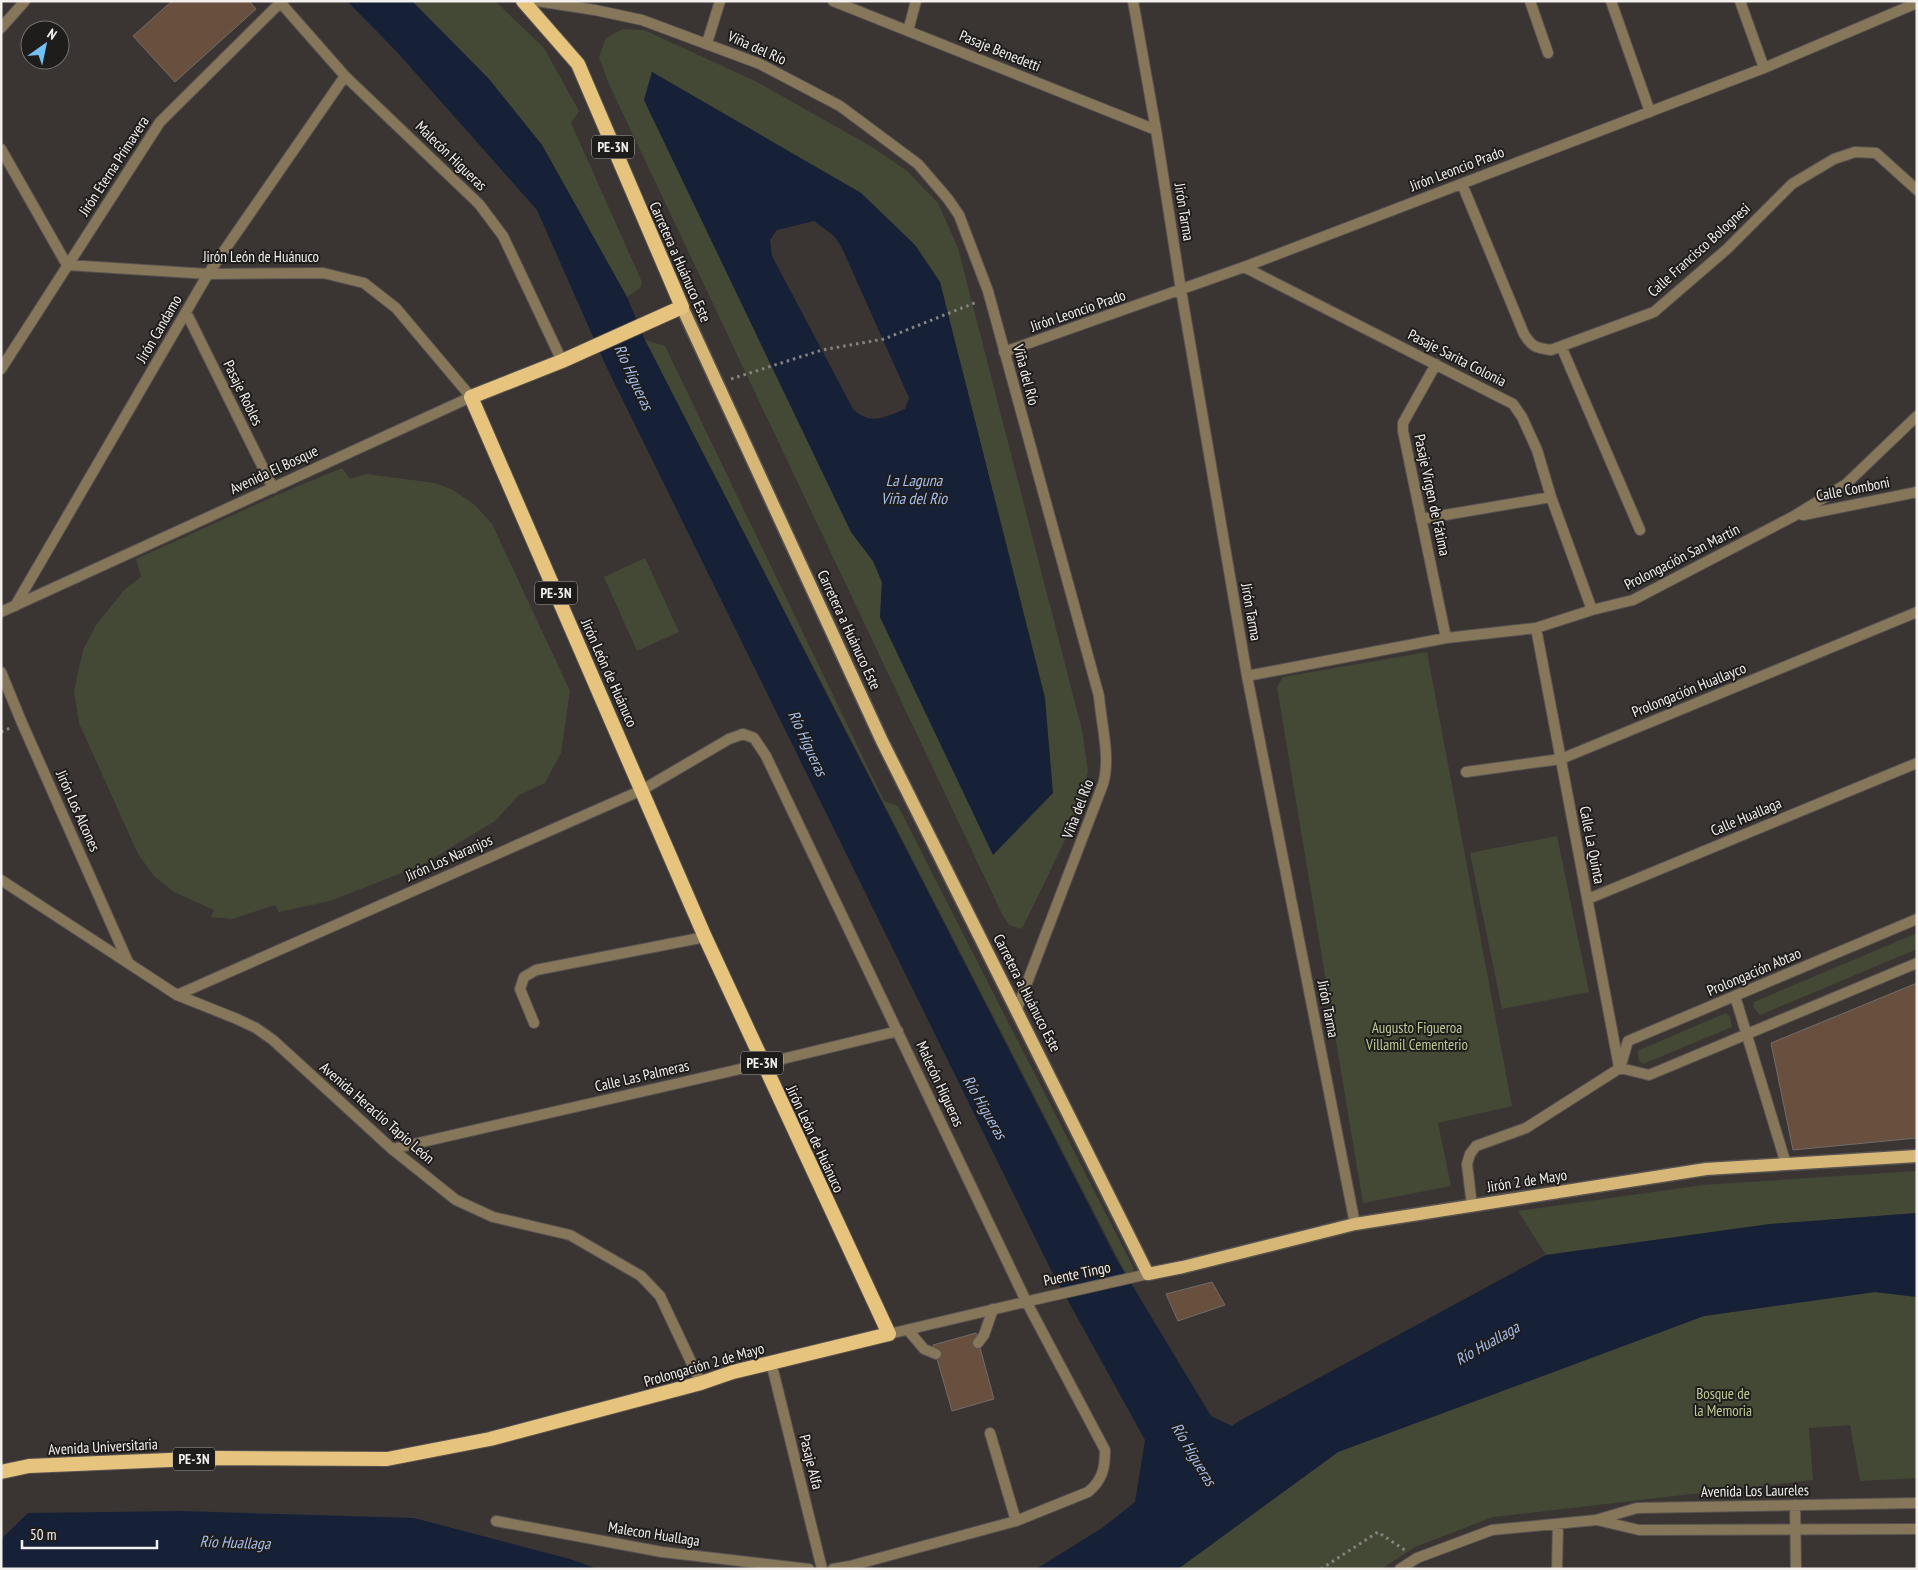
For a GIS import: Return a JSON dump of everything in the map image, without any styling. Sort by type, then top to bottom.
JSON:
[{"type":"highway","name":"Carretera a Huánuco Este","points":[[522,1],[578,64],[682,307]]},
{"type":"highway","name":"Avenida El Bosque","points":[[471,397],[562,361],[682,307]]},
{"type":"highway","name":"Jirón León de Huánuco","points":[[471,397],[705,937],[888,1334]]},
{"type":"highway","name":"Prolongación 2 de Mayo","points":[[387,1459],[490,1439],[701,1383],[733,1372],[888,1334]]},
{"type":"highway","name":"Avenida Universitaria","points":[[1,1472],[29,1466],[216,1458],[387,1459]]},
{"type":"main road","name":"Carretera a Huánuco Este","points":[[682,307],[882,741],[1148,1274]]},
{"type":"main road","name":"Jirón 2 de Mayo","points":[[1148,1274],[1355,1224],[1706,1169],[1917,1156]]},
{"type":"street","points":[[1,28],[25,1]]},
{"type":"street","name":"Viña del Río","points":[[537,1],[642,20],[760,64],[840,106],[918,164],[959,215],[990,298],[1099,696],[1107,772],[1017,1009]]},
{"type":"street","points":[[707,43],[720,1]]},
{"type":"street","name":"Pasaje Benedetti","points":[[833,1],[1156,130]]},
{"type":"street","points":[[908,31],[916,1]]},
{"type":"street","name":"Jirón Tarma","points":[[1133,1],[1247,676],[1355,1224]]},
{"type":"street","points":[[1612,1],[1650,112]]},
{"type":"street","points":[[1740,1],[1764,68]]},
{"type":"street","name":"Malecón Higueras","points":[[280,2],[345,76],[479,204],[503,236],[562,361]]},
{"type":"street","name":"Jirón Eterna Primavera","points":[[1,369],[160,122],[280,2]]},
{"type":"street","points":[[1531,2],[1548,53]]},
{"type":"street","name":"Jirón Leoncio Prado","points":[[1004,352],[1244,267],[1462,184],[1764,68],[1917,3]]},
{"type":"street","name":"Jirón Candamo","points":[[15,606],[208,274],[345,76]]},
{"type":"street","points":[[1,149],[67,265]]},
{"type":"street","name":"Calle Francisco Bolognesi","points":[[1462,184],[1524,334],[1530,344],[1541,349],[1551,350],[1654,312],[1727,248],[1792,184],[1834,159],[1855,152],[1876,153],[1917,190]]},
{"type":"street","name":"Jirón León de Huánuco","points":[[67,265],[208,274],[324,273],[364,283],[396,308],[471,397]]},
{"type":"street","name":"Pasaje Sarita Colonia","points":[[1244,267],[1514,404],[1538,450],[1551,497],[1592,610]]},
{"type":"street","name":"Pasaje Robles","points":[[186,312],[273,488]]},
{"type":"street","points":[[1560,346],[1640,530]]},
{"type":"street","name":"Pasaje Virgen de Fátima","points":[[1436,364],[1403,423],[1403,431],[1446,638]]},
{"type":"street","name":"Avenida El Bosque","points":[[1,612],[471,397]]},
{"type":"street","name":"Prolongación San Martín","points":[[1247,676],[1446,638],[1536,628],[1592,610],[1633,600],[1794,516],[1846,484],[1917,416]]},
{"type":"street","name":"Calle Comboni","points":[[1794,516],[1917,492]]},
{"type":"street","points":[[1421,519],[1551,497]]},
{"type":"street","name":"Prolongación Huallayco","points":[[1466,772],[1561,759],[1917,612]]},
{"type":"street","name":"Calle La Quinta","points":[[1536,628],[1620,1068]]},
{"type":"street","name":"Jirón Los Alcones","points":[[1,672],[128,962]]},
{"type":"street","name":"Malecón Higueras","points":[[729,740],[743,734],[754,738],[766,756],[1029,1300],[1105,1450],[1105,1468],[1096,1486],[1088,1492],[1016,1521]]},
{"type":"street","name":"Jirón Los Naranjos","points":[[177,995],[642,790],[729,740]]},
{"type":"street","name":"Calle Huallaga","points":[[1588,900],[1917,763]]},
{"type":"street","name":"Avenida Heraclio Tapio León","points":[[1,880],[177,995],[256,1028],[273,1040],[392,1149],[456,1200],[493,1217],[570,1235],[640,1276],[660,1296],[701,1383]]},
{"type":"street","name":"Prolongación Abtao","points":[[1620,1068],[1628,1041],[1917,919]]},
{"type":"street","points":[[534,1023],[520,988],[524,977],[536,970],[705,937]]},
{"type":"street","points":[[1472,1206],[1467,1164],[1470,1154],[1476,1146],[1526,1128],[1620,1068],[1649,1075],[1917,963]]},
{"type":"street","points":[[1735,996],[1786,1164]]},
{"type":"street","name":"Calle Las Palmeras","points":[[392,1149],[898,1031]]},
{"type":"street","name":"Puente Tingo","points":[[1029,1300],[1148,1274]]},
{"type":"street","name":"Prolongación 2 de Mayo","points":[[888,1334],[1029,1300]]},
{"type":"street","points":[[978,1343],[984,1335],[993,1309]]},
{"type":"street","points":[[908,1330],[924,1349],[936,1354]]},
{"type":"street","name":"Pasaje Alfa","points":[[771,1362],[822,1569]]},
{"type":"street","points":[[833,1569],[1016,1521],[990,1433]]},
{"type":"street","name":"Avenida Los Laureles","points":[[1400,1569],[1417,1558],[1492,1530],[1596,1520],[1637,1508],[1917,1503]]},
{"type":"street","points":[[1795,1506],[1796,1569]]},
{"type":"street","name":"Avenida Los Laureles","points":[[1596,1520],[1639,1530],[1917,1529]]},
{"type":"street","name":"Malecon Huallaga","points":[[496,1521],[662,1552],[809,1569]]},
{"type":"street","points":[[1557,1569],[1558,1524]]},
{"type":"street","points":[[1417,1558],[1417,1569]]},
{"type":"path","points":[[717,384],[822,350],[884,339],[990,298]]},
{"type":"path","points":[[1321,1569],[1378,1532],[1417,1558]]},
{"type":"green space","points":[[412,1],[495,1],[544,48],[579,111],[571,123],[642,282],[640,288],[627,297],[542,145],[489,79]]},
{"type":"green space","points":[[623,29],[644,30],[757,82],[872,147],[907,171],[938,203],[958,248],[1082,730],[1088,771],[1081,807],[1022,929],[1009,925],[1002,914],[608,82],[599,57],[606,38]],"holes":[[[652,72],[861,193],[915,245],[940,282],[1045,698],[993,854],[880,617],[882,583],[873,561],[851,532],[644,100]]]},
{"type":"green space","points":[[645,340],[665,346],[884,801],[898,806],[1134,1269],[1128,1278]]},
{"type":"green space","points":[[342,468],[350,479],[366,474],[435,483],[453,490],[475,505],[492,524],[570,691],[561,753],[545,783],[519,795],[495,821],[422,865],[330,901],[279,912],[275,905],[232,919],[211,917],[214,910],[174,892],[154,876],[138,854],[79,723],[74,691],[83,650],[96,625],[124,590],[141,577],[136,559],[277,495]]},
{"type":"green space","points":[[645,558],[679,632],[637,651],[604,577]]},
{"type":"green space","name":"Augusto Figueroa Villamil Cementerio","points":[[1427,652],[1512,1106],[1438,1123],[1451,1186],[1363,1203],[1277,687],[1283,677]]},
{"type":"green space","points":[[1557,836],[1589,992],[1502,1009],[1470,853]]},
{"type":"green space","points":[[1917,933],[1917,949],[1760,1015],[1753,1007],[1754,1002]]},
{"type":"green space","points":[[1726,1013],[1730,1017],[1732,1027],[1643,1064],[1639,1060],[1637,1051]]},
{"type":"green space","points":[[1917,1171],[1917,1213],[1770,1224],[1546,1255],[1518,1211],[1703,1185]]},
{"type":"green space","name":"Bosque de la Memoria","points":[[1875,1292],[1917,1297],[1917,1478],[1860,1481],[1850,1425],[1809,1428],[1813,1480],[1493,1517],[1415,1547],[1381,1569],[1178,1569],[1338,1452],[1704,1316]]},
{"type":"water","points":[[347,1],[412,1],[489,79],[542,145],[627,297],[645,340],[1117,1260],[1211,1416],[1232,1426],[1546,1255],[1770,1224],[1917,1213],[1917,1297],[1875,1292],[1704,1316],[1338,1452],[1178,1569],[1036,1569],[1102,1528],[1135,1502],[1145,1440],[1051,1270],[606,366],[537,210],[397,52]]},
{"type":"water","name":"La Laguna Viña del Rio","points":[[652,72],[861,193],[915,245],[940,282],[1045,698],[1053,793],[993,855],[880,617],[882,582],[873,561],[851,532],[644,100]],"holes":[[[814,221],[834,236],[841,246],[909,398],[905,409],[885,417],[872,419],[853,409],[772,256],[770,240],[777,230]]]},
{"type":"water","name":"Río Huallaga","points":[[181,1511],[414,1518],[570,1559],[598,1569],[1,1569],[1,1539],[28,1513]]},
{"type":"building","points":[[172,1],[249,1],[256,9],[175,82],[133,36]]},
{"type":"building","points":[[1917,983],[1917,1138],[1793,1150],[1771,1043]]},
{"type":"building","points":[[1212,1282],[1225,1305],[1178,1321],[1166,1294]]},
{"type":"building","points":[[976,1333],[994,1399],[952,1411],[933,1345]]},
{"type":"water label","name":"Río Higueras","points":[[634,377]]},
{"type":"water label","name":"Río Higueras","points":[[808,743]]},
{"type":"water label","name":"Río Higueras","points":[[985,1107]]},
{"type":"water label","name":"Río Higueras","points":[[1194,1454]]}]
